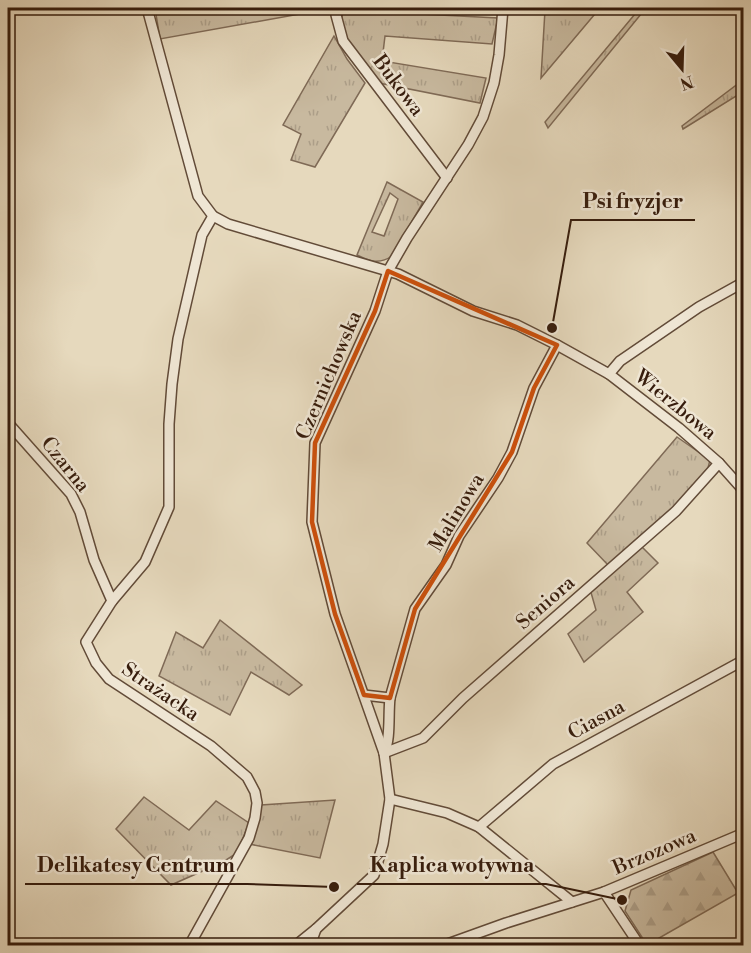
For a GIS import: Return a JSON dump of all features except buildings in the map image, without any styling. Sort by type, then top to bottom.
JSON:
[{"type":"street","points":[[147,8],[198,196],[213,216]]},
{"type":"street","name":"Bukowa","points":[[339,8],[336,15],[343,41],[447,178]]},
{"type":"street","name":"Czernichowska","points":[[295,945],[316,929],[374,875],[383,844],[390,799],[384,753],[335,614],[312,522],[315,443],[375,311],[388,272],[407,238],[468,145],[488,106],[499,54],[503,8]]},
{"type":"street","name":"Wierzbowa","points":[[213,216],[228,224],[398,274],[472,311],[517,325],[557,345],[609,374],[679,428],[719,463],[744,491]]},
{"type":"street","name":"Strażacka","points":[[193,943],[249,838],[257,803],[255,792],[247,777],[212,746],[109,679],[96,663],[86,642],[112,601],[145,562],[168,507],[169,424],[178,339],[202,234],[213,216]]},
{"type":"street","points":[[609,374],[620,361],[699,307],[744,282]]},
{"type":"street","name":"Malinowa","points":[[384,753],[388,745],[390,698],[415,609],[424,593],[446,565],[459,536],[507,461],[534,388],[557,345]]},
{"type":"street","name":"Czarna","points":[[8,423],[71,494],[81,512],[94,560],[112,601]]},
{"type":"street","name":"Seniora","points":[[384,753],[423,738],[463,698],[676,510],[719,463]]},
{"type":"street","name":"Ciasna","points":[[479,827],[553,764],[744,660]]},
{"type":"street","points":[[364,695],[390,698]]},
{"type":"street","points":[[390,799],[447,813],[479,827],[572,902]]},
{"type":"street","name":"Brzozowa","points":[[442,945],[604,892],[744,833]]},
{"type":"street","points":[[604,892],[640,945]]},
{"type":"street","name":"Czernichowska","points":[[310,945],[316,929]]},
{"type":"highlighted area","points":[[388,271],[557,345],[534,388],[512,452],[415,609],[390,698],[364,695],[335,614],[312,522],[315,443],[375,311]]},
{"type":"green space","points":[[155,8],[333,8],[160,39]]},
{"type":"green space","points":[[539,8],[600,8],[541,78],[545,10]]},
{"type":"green space","points":[[640,8],[646,8],[548,128],[545,122]]},
{"type":"green space","points":[[343,10],[498,18],[492,44],[385,36],[382,61],[486,78],[480,103],[379,83],[347,39],[342,20]]},
{"type":"green space","points":[[334,36],[347,59],[365,83],[315,167],[291,160],[301,134],[283,125]]},
{"type":"green space","points":[[743,80],[743,110],[736,96],[683,129],[682,126]]},
{"type":"green space","points":[[387,182],[423,202],[392,256],[374,261],[357,255]],"holes":[[[390,193],[398,199],[384,236],[372,232]]]},
{"type":"green space","points":[[677,437],[710,460],[708,468],[676,505],[608,565],[587,543]]},
{"type":"green space","points":[[642,547],[658,563],[627,592],[643,612],[584,662],[568,634],[596,610],[590,589]]},
{"type":"green space","points":[[220,620],[302,685],[289,695],[251,672],[230,715],[159,676],[176,632],[203,648]]},
{"type":"green space","points":[[144,797],[189,830],[216,801],[249,823],[237,853],[223,862],[171,885],[116,829]]},
{"type":"green space","points":[[335,800],[320,858],[249,844],[261,805]]},
{"type":"green space","points":[[713,852],[738,893],[647,945],[625,911],[631,890]]},
{"type":"place","name":"Psi fryzjer","points":[[552,328]]},
{"type":"place","name":"Delikatesy Centrum","points":[[334,887]]},
{"type":"place","name":"Kaplica wotywna","points":[[622,900]]}]
